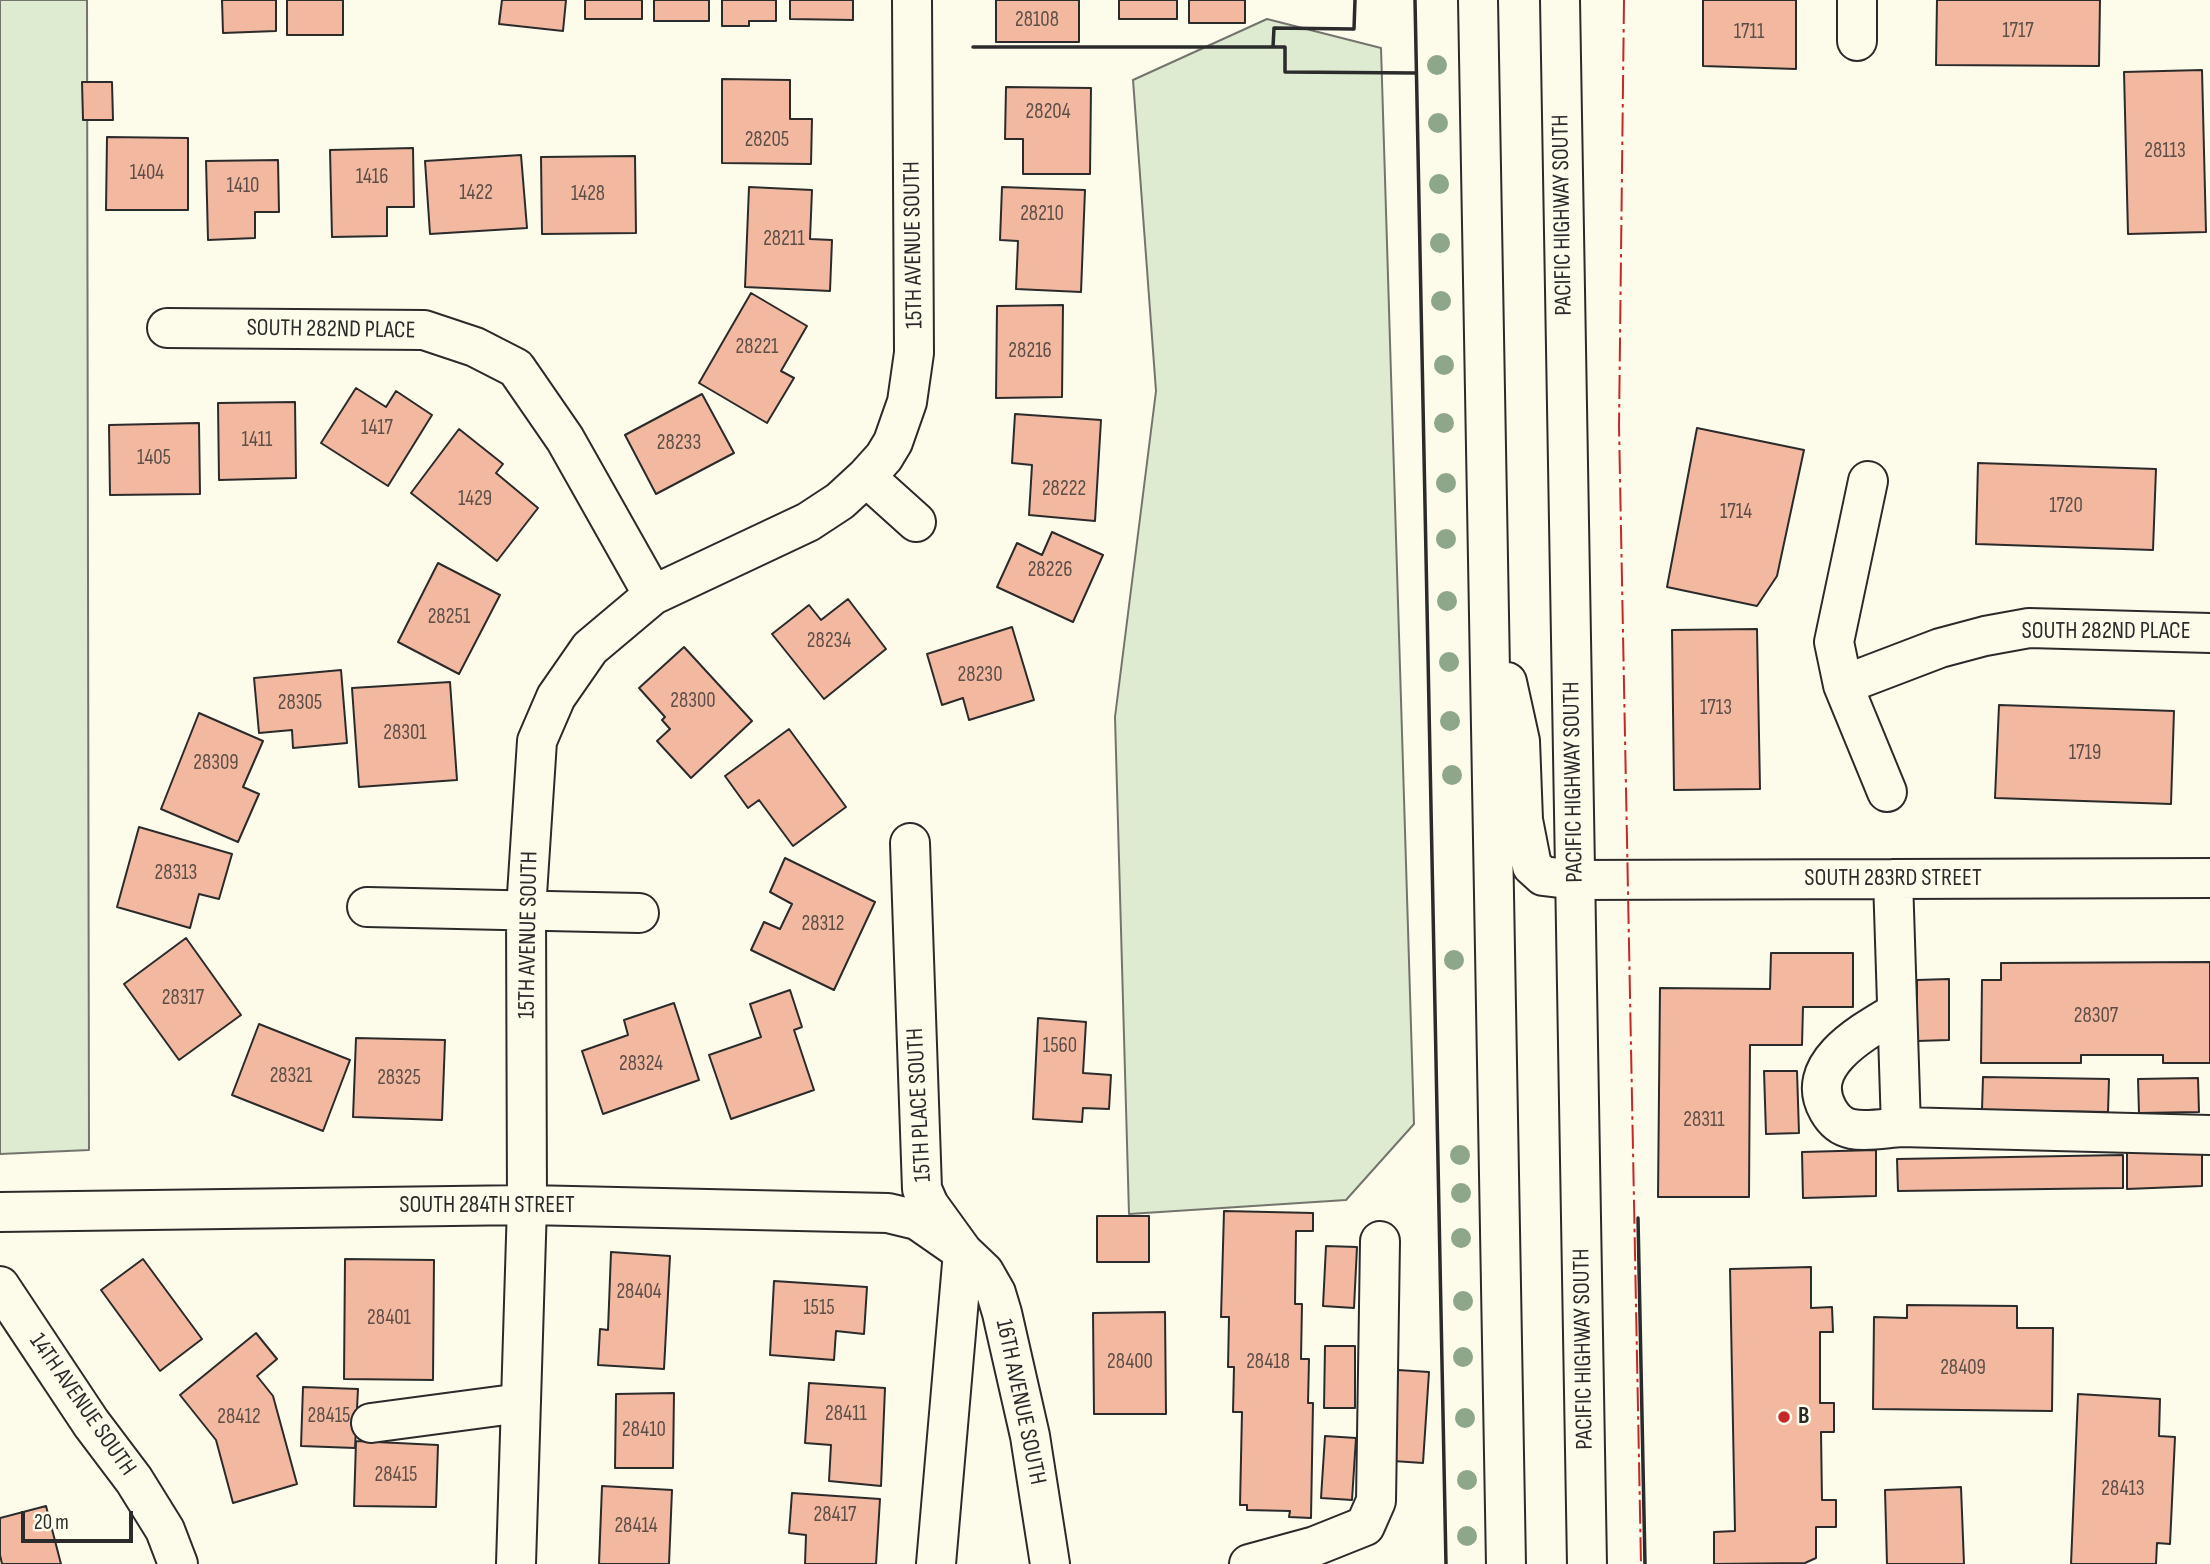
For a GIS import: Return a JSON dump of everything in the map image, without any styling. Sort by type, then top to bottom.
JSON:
[{"type":"street","name":"15TH AVENUE SOUTH","points":[[516,1564],[527,1205],[526,910],[537,741],[556,696],[590,648],[653,595],[808,522],[840,501],[866,477],[893,442],[907,402],[915,353],[912,0]]},
{"type":"street","points":[[1478,0],[1506,1564]]},
{"type":"street","name":"PACIFIC HIGHWAY SOUTH","points":[[1560,0],[1587,1564]]},
{"type":"street","points":[[1857,0],[1857,41]]},
{"type":"street","name":"SOUTH 282ND PLACE","points":[[167,328],[424,330],[475,346],[516,368],[565,439],[653,595]]},
{"type":"street","points":[[866,477],[916,522]]},
{"type":"street","points":[[1868,481],[1834,642],[1843,685],[1887,792]]},
{"type":"street","name":"SOUTH 283RD STREET","points":[[1488,595],[1520,741],[1523,820],[1532,866],[1543,876],[1576,880],[2210,878]]},
{"type":"street","name":"SOUTH 282ND PLACE","points":[[1843,685],[1940,648],[2029,628],[2210,633]]},
{"type":"street","name":"15TH PLACE SOUTH","points":[[910,843],[922,1189],[929,1205],[963,1252]]},
{"type":"street","points":[[1893,879],[1901,1127]]},
{"type":"street","points":[[367,907],[639,913]]},
{"type":"street","points":[[1897,1012],[1856,1037],[1837,1055],[1824,1073],[1822,1100],[1833,1120],[1851,1129],[1901,1127],[2210,1135]]},
{"type":"street","name":"SOUTH 284TH STREET","points":[[0,1212],[527,1205],[888,1213],[917,1220],[963,1252]]},
{"type":"street","points":[[1249,1564],[1315,1546],[1364,1526],[1376,1501],[1380,1241]]},
{"type":"street","points":[[936,1564],[963,1252]]},
{"type":"street","name":"16TH AVENUE SOUTH","points":[[963,1252],[984,1272],[996,1293],[1002,1313],[1030,1436],[1050,1564]]},
{"type":"street","name":"14TH AVENUE SOUTH","points":[[0,1286],[91,1423],[134,1480],[165,1530],[178,1564]]},
{"type":"street","points":[[371,1423],[521,1403]]},
{"type":"green space","points":[[0,0],[87,0],[89,1150],[0,1154]]},
{"type":"green space","points":[[1267,19],[1381,48],[1414,1124],[1346,1200],[1129,1214],[1115,717],[1156,391],[1133,80]]},
{"type":"building","points":[[222,0],[276,0],[276,31],[223,33]]},
{"type":"building","points":[[287,0],[343,0],[343,35],[287,35]]},
{"type":"building","points":[[502,0],[566,0],[563,31],[499,24]]},
{"type":"building","points":[[585,0],[642,0],[642,19],[585,19]]},
{"type":"building","points":[[654,0],[709,0],[709,21],[654,21]]},
{"type":"building","points":[[722,0],[776,0],[776,21],[749,21],[749,26],[722,26]]},
{"type":"building","points":[[790,0],[853,0],[853,20],[790,19]]},
{"type":"building","points":[[996,0],[1079,0],[1079,42],[996,42]]},
{"type":"building","points":[[1119,0],[1177,0],[1177,19],[1119,19]]},
{"type":"building","points":[[1189,0],[1245,0],[1245,23],[1189,23]]},
{"type":"building","points":[[1703,0],[1796,0],[1796,69],[1703,66]]},
{"type":"building","points":[[1937,0],[2100,0],[2099,66],[1936,65]]},
{"type":"building","points":[[2202,70],[2206,232],[2128,234],[2124,72]]},
{"type":"building","points":[[722,79],[790,80],[790,119],[812,119],[811,164],[722,163]]},
{"type":"building","points":[[82,82],[112,82],[113,120],[83,120]]},
{"type":"building","points":[[1006,87],[1091,88],[1090,174],[1023,174],[1023,139],[1005,139]]},
{"type":"building","points":[[107,137],[188,138],[188,210],[106,210]]},
{"type":"building","points":[[413,148],[414,207],[387,207],[387,236],[332,237],[330,150]]},
{"type":"building","points":[[521,155],[527,228],[430,234],[425,161]]},
{"type":"building","points":[[635,156],[636,233],[542,234],[541,157]]},
{"type":"building","points":[[278,160],[279,212],[255,212],[255,238],[208,240],[206,161]]},
{"type":"building","points":[[749,187],[812,190],[810,239],[832,240],[830,291],[745,287]]},
{"type":"building","points":[[1002,187],[1085,190],[1081,292],[1016,289],[1018,241],[1000,240]]},
{"type":"building","points":[[751,293],[807,326],[781,371],[794,378],[767,423],[699,383]]},
{"type":"building","points":[[1063,305],[1062,397],[996,398],[997,306]]},
{"type":"building","points":[[356,388],[386,407],[396,391],[432,415],[388,486],[321,443]]},
{"type":"building","points":[[702,394],[734,453],[656,494],[625,435]]},
{"type":"building","points":[[295,402],[296,478],[219,480],[218,403]]},
{"type":"building","points":[[1015,414],[1101,420],[1095,521],[1029,515],[1032,465],[1012,463]]},
{"type":"building","points":[[199,423],[200,494],[110,495],[109,425]]},
{"type":"building","points":[[1697,428],[1804,450],[1777,576],[1757,606],[1667,587]]},
{"type":"building","points":[[459,429],[503,464],[496,473],[538,508],[497,561],[411,493]]},
{"type":"building","points":[[1978,463],[2156,469],[2153,550],[1976,544]]},
{"type":"building","points":[[1052,532],[1103,555],[1073,622],[997,587],[1017,543],[1042,555]]},
{"type":"building","points":[[438,563],[500,595],[459,674],[398,642]]},
{"type":"building","points":[[848,599],[886,649],[824,699],[772,634],[809,605],[821,620]]},
{"type":"building","points":[[1012,627],[1034,700],[969,720],[963,698],[942,705],[927,654]]},
{"type":"building","points":[[1757,629],[1760,789],[1674,790],[1672,630]]},
{"type":"building","points":[[684,647],[752,721],[691,778],[657,741],[670,729],[662,720],[665,717],[639,688]]},
{"type":"building","points":[[341,670],[347,743],[293,748],[292,730],[259,733],[254,678]]},
{"type":"building","points":[[450,682],[457,780],[359,787],[352,688]]},
{"type":"building","points":[[1999,705],[2174,711],[2171,804],[1995,798]]},
{"type":"building","points":[[199,713],[263,741],[243,787],[259,794],[238,842],[161,809]]},
{"type":"building","points":[[789,729],[846,807],[793,846],[759,800],[748,808],[725,776]]},
{"type":"building","points":[[139,827],[232,854],[219,899],[199,894],[190,928],[117,907]]},
{"type":"building","points":[[785,858],[875,902],[834,990],[751,950],[764,922],[780,929],[792,904],[770,892]]},
{"type":"building","points":[[186,938],[241,1015],[179,1060],[124,984]]},
{"type":"building","points":[[1771,953],[1853,953],[1853,1007],[1803,1007],[1802,1045],[1750,1045],[1749,1197],[1658,1197],[1660,988],[1770,989]]},
{"type":"building","points":[[2210,962],[2210,1063],[2163,1063],[2163,1055],[2081,1055],[2081,1063],[1981,1063],[1982,980],[2001,980],[2001,963]]},
{"type":"building","points":[[1949,979],[1949,1040],[1917,1041],[1917,980]]},
{"type":"building","points":[[790,990],[802,1027],[794,1030],[814,1090],[731,1119],[709,1055],[761,1037],[750,1004]]},
{"type":"building","points":[[674,1003],[699,1080],[603,1114],[582,1051],[628,1035],[624,1020]]},
{"type":"building","points":[[1038,1018],[1086,1022],[1083,1073],[1111,1075],[1109,1109],[1083,1108],[1082,1122],[1033,1119]]},
{"type":"building","points":[[259,1024],[350,1060],[323,1131],[232,1095]]},
{"type":"building","points":[[356,1038],[445,1040],[442,1120],[353,1117]]},
{"type":"building","points":[[1764,1071],[1797,1071],[1799,1133],[1766,1134]]},
{"type":"building","points":[[1983,1077],[2109,1079],[2108,1112],[1982,1110]]},
{"type":"building","points":[[2198,1078],[2199,1112],[2139,1113],[2138,1079]]},
{"type":"building","points":[[2202,1149],[2202,1186],[2127,1189],[2127,1150]]},
{"type":"building","points":[[1876,1150],[1876,1196],[1803,1198],[1802,1152]]},
{"type":"building","points":[[2123,1155],[2123,1188],[1898,1191],[1897,1159]]},
{"type":"building","points":[[1224,1211],[1313,1213],[1313,1231],[1296,1231],[1295,1304],[1302,1304],[1301,1359],[1309,1359],[1308,1403],[1313,1403],[1311,1518],[1289,1517],[1290,1511],[1247,1510],[1247,1505],[1240,1505],[1242,1412],[1233,1412],[1234,1367],[1228,1367],[1229,1317],[1221,1317]]},
{"type":"building","points":[[1097,1216],[1149,1216],[1149,1262],[1097,1262]]},
{"type":"building","points":[[1326,1246],[1357,1247],[1354,1308],[1323,1306]]},
{"type":"building","points":[[611,1252],[670,1256],[664,1369],[598,1365],[600,1329],[608,1330]]},
{"type":"building","points":[[143,1259],[202,1339],[160,1371],[101,1290]]},
{"type":"building","points":[[345,1259],[434,1260],[433,1380],[344,1379]]},
{"type":"building","name":"B","points":[[1811,1267],[1811,1308],[1832,1307],[1833,1332],[1820,1332],[1820,1403],[1834,1403],[1834,1432],[1821,1432],[1822,1500],[1836,1500],[1836,1527],[1816,1527],[1816,1558],[1805,1563],[1714,1564],[1714,1532],[1735,1531],[1730,1269]]},
{"type":"building","points":[[774,1281],[867,1287],[864,1334],[836,1331],[834,1360],[770,1355]]},
{"type":"building","points":[[1907,1305],[2017,1306],[2017,1328],[2053,1328],[2052,1411],[1873,1409],[1874,1317],[1907,1318]]},
{"type":"building","points":[[1165,1312],[1166,1414],[1094,1414],[1093,1313]]},
{"type":"building","points":[[256,1333],[277,1359],[257,1376],[273,1396],[297,1484],[233,1503],[216,1440],[180,1395]]},
{"type":"building","points":[[1325,1346],[1355,1346],[1355,1408],[1324,1408]]},
{"type":"building","points":[[1398,1370],[1429,1372],[1423,1463],[1393,1461]]},
{"type":"building","points":[[809,1383],[885,1388],[881,1486],[829,1481],[831,1445],[805,1443]]},
{"type":"building","points":[[303,1387],[358,1389],[355,1448],[301,1446]]},
{"type":"building","points":[[674,1393],[673,1468],[615,1468],[616,1394]]},
{"type":"building","points":[[2078,1394],[2160,1399],[2159,1436],[2175,1437],[2170,1544],[2157,1543],[2156,1564],[2071,1564]]},
{"type":"building","points":[[1325,1436],[1356,1438],[1352,1500],[1321,1498]]},
{"type":"building","points":[[356,1441],[438,1445],[436,1507],[354,1506]]},
{"type":"building","points":[[602,1486],[672,1490],[669,1564],[599,1564]]},
{"type":"building","points":[[1961,1487],[1964,1564],[1887,1564],[1885,1490]]},
{"type":"building","points":[[792,1493],[880,1499],[876,1564],[805,1564],[806,1535],[789,1533]]},
{"type":"building","points":[[46,1506],[61,1564],[2,1564],[0,1518]]},
{"type":"wall","points":[[1273,47],[1274,28],[1354,29],[1355,0]]},
{"type":"wall","points":[[1415,0],[1446,1564]]},
{"type":"wall","points":[[973,47],[1285,47],[1285,72],[1416,73]]},
{"type":"wall","points":[[1638,1218],[1645,1564]]},
{"type":"power","points":[[1624,0],[1619,426],[1641,1564]]},
{"type":"place","name":"B","points":[[1784,1417]]}]
